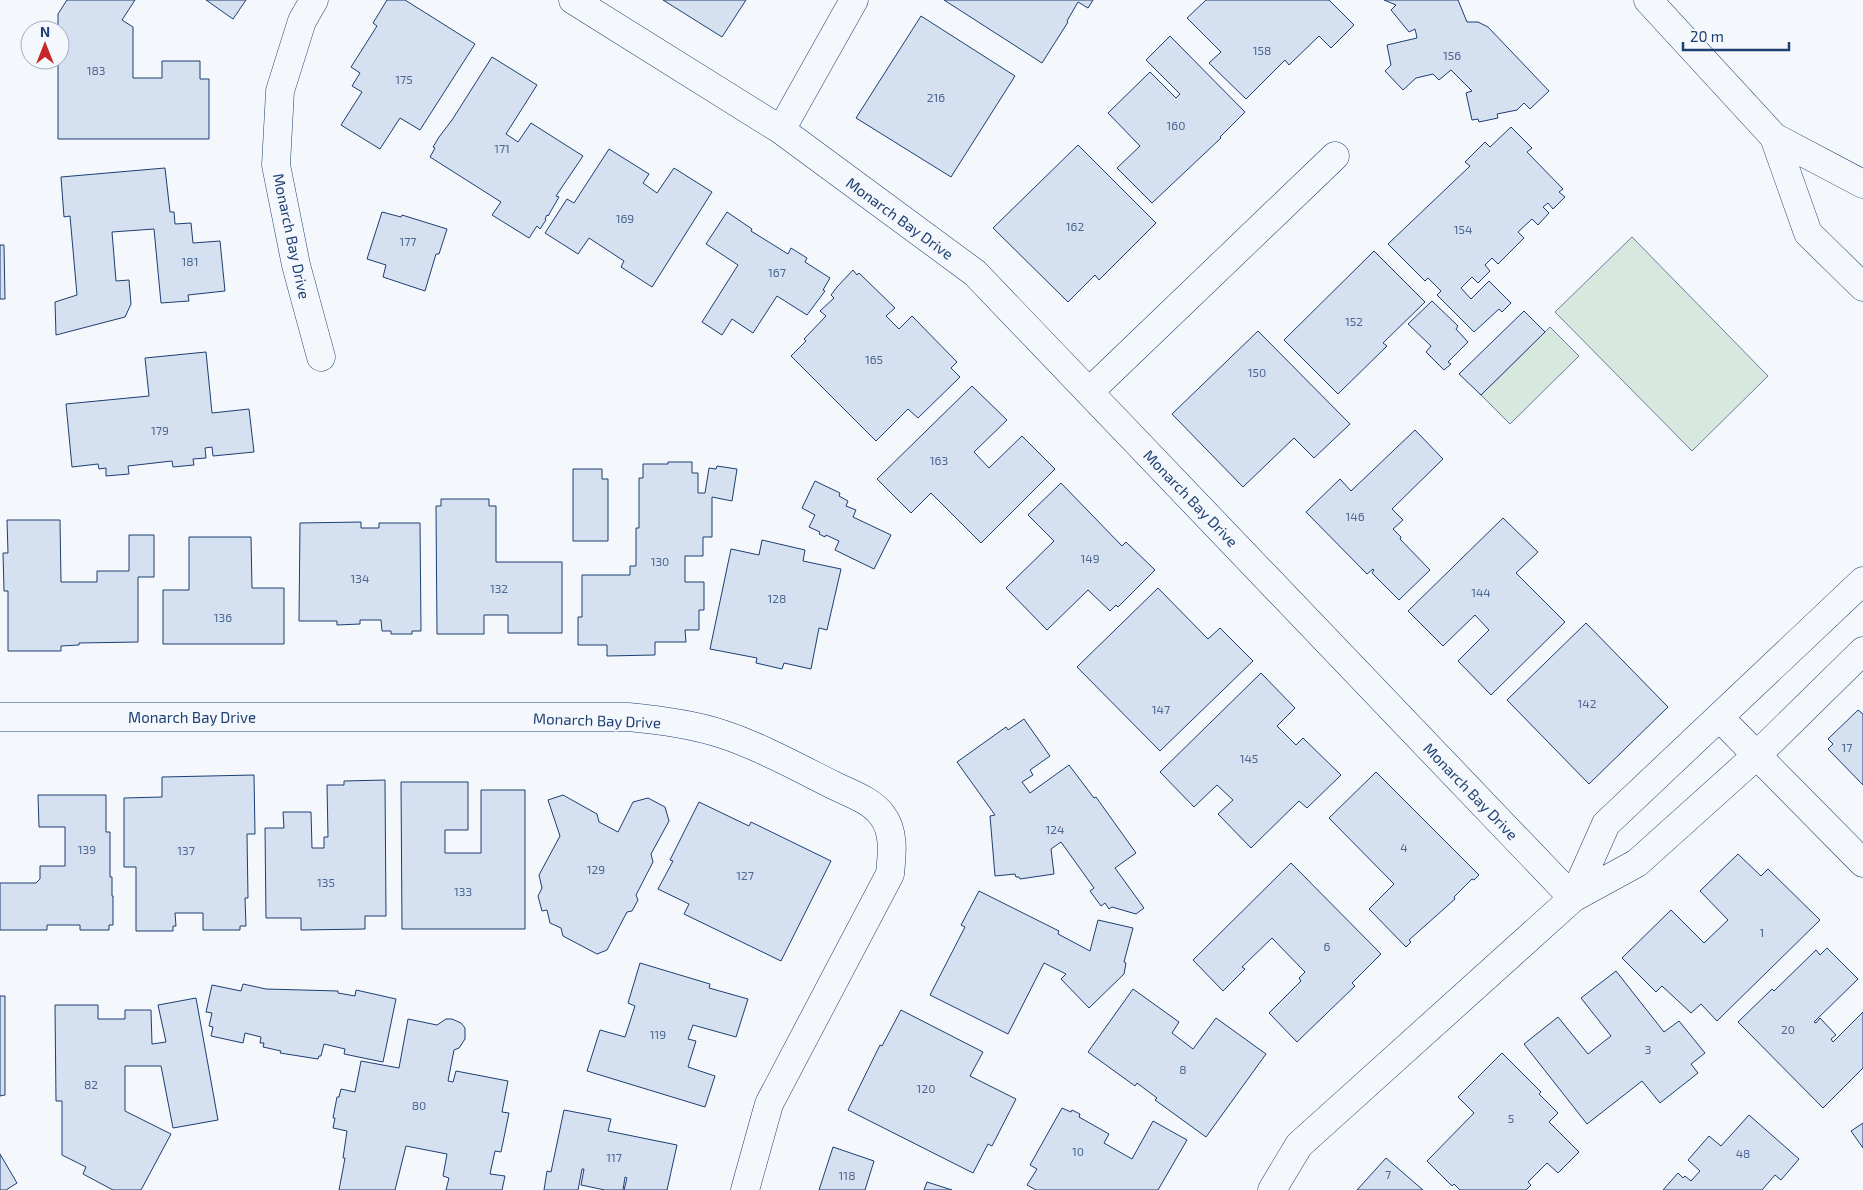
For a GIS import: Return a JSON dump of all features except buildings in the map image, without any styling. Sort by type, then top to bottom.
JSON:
[{"type":"main road","name":"Monarch Bay Drive","points":[[314,0],[302,21],[280,91],[276,165],[296,265],[321,357]]},
{"type":"main road","name":"Monarch Bay Drive","points":[[573,0],[781,130],[975,272],[1573,898]]},
{"type":"main road","points":[[781,130],[854,0]]},
{"type":"main road","points":[[1648,0],[1774,136],[1863,184]]},
{"type":"main road","points":[[1774,136],[1808,233],[1863,288]]},
{"type":"main road","points":[[1089,392],[1335,156]]},
{"type":"main road","points":[[1573,898],[1606,824],[1863,580]]},
{"type":"main road","points":[[1272,1190],[1299,1145],[1573,898],[1637,863],[1756,756],[1863,651]]},
{"type":"main road","name":"Monarch Bay Drive","points":[[0,717],[628,717],[658,720],[723,734],[788,762],[868,802],[882,815],[891,834],[890,874],[769,1104],[745,1190]]},
{"type":"main road","points":[[1719,717],[1863,863]]},
{"type":"shaded area","points":[[1632,237],[1768,376],[1692,451],[1555,312]]},
{"type":"shaded area","points":[[1550,327],[1579,356],[1510,424],[1481,395]]}]
